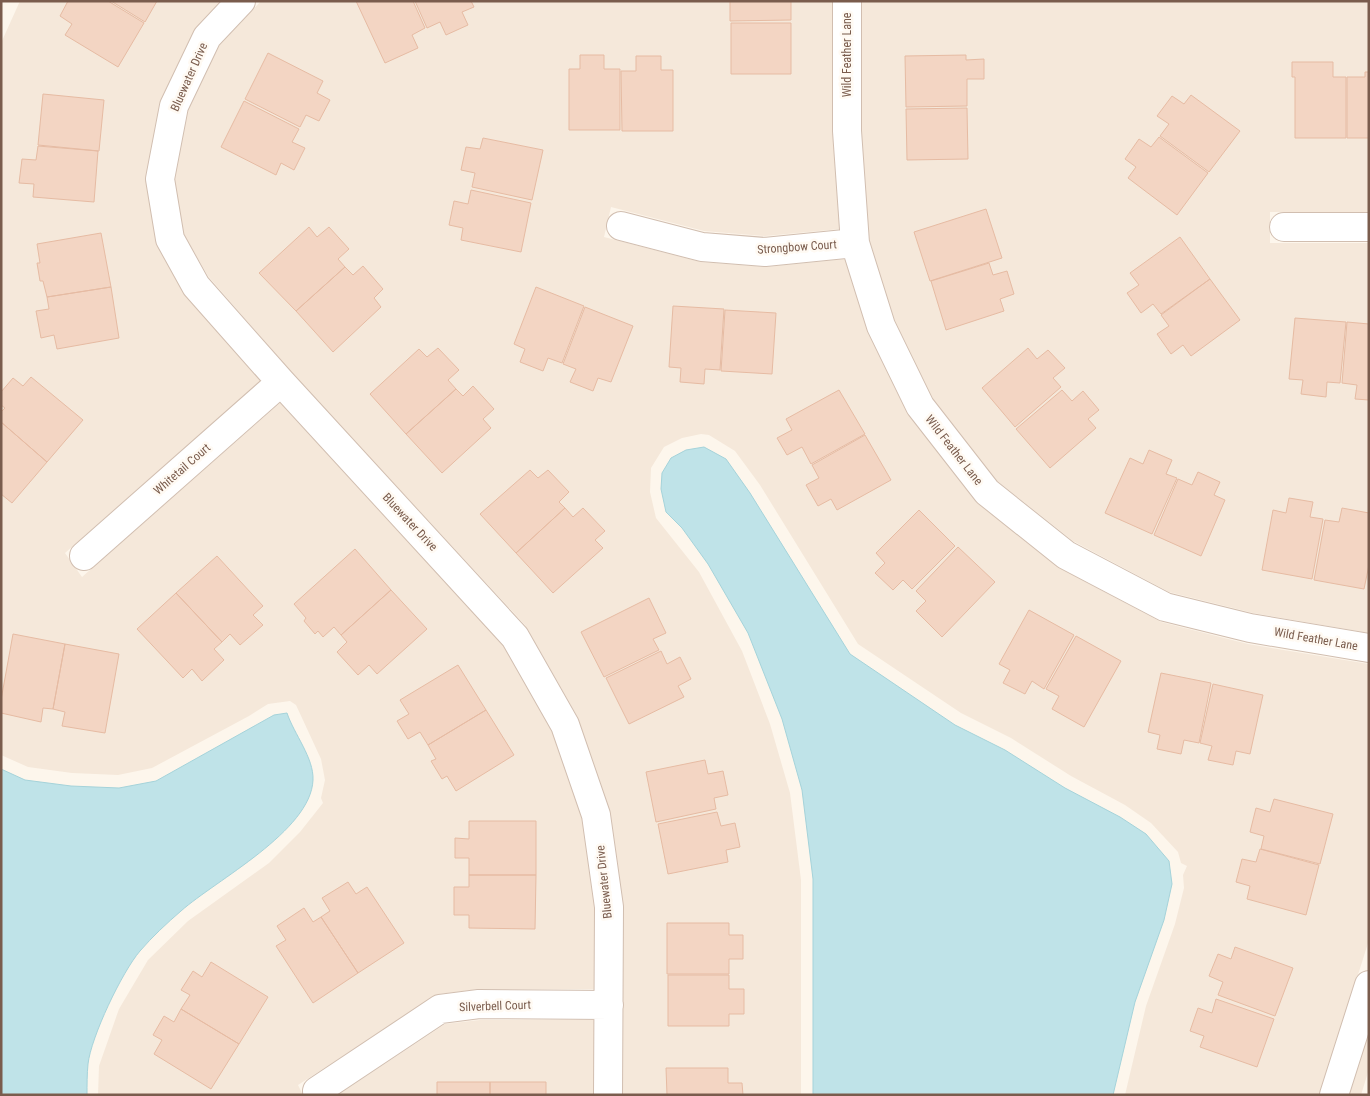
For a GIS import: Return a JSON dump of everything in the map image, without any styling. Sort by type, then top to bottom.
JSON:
[{"type":"street","name":"Bluewater Drive","points":[[241,1],[207,37],[174,106],[160,180],[170,239],[196,286],[281,382],[515,636],[565,725],[596,815],[609,907],[608,1095]]},
{"type":"street","name":"Wild Feather Lane","points":[[847,1],[847,132],[855,242],[881,326],[920,406],[987,492],[1059,549],[1164,607],[1250,628],[1369,648]]},
{"type":"street","name":"Strongbow Court","points":[[621,226],[702,246],[765,252],[855,242]]},
{"type":"street","points":[[1284,228],[1369,227]]},
{"type":"street","name":"Whitetail Court","points":[[84,556],[281,382]]},
{"type":"street","points":[[1334,1095],[1369,985]]},
{"type":"street","name":"Silverbell Court","points":[[317,1090],[440,1009],[479,1004],[609,1005]]},
{"type":"shaded area","points":[[20,1],[221,1],[198,26],[160,103],[147,176],[156,242],[187,297],[261,381],[65,553],[82,577],[280,403],[504,646],[553,732],[583,819],[595,908],[595,989],[479,989],[439,994],[298,1085],[303,1095],[98,1095],[99,1066],[119,1009],[148,960],[188,921],[269,863],[300,832],[323,803],[321,798],[325,780],[321,759],[296,705],[290,701],[268,704],[152,768],[118,775],[72,773],[28,767],[1,755],[1,43]]},
{"type":"shaded area","points":[[261,1],[833,1],[833,131],[840,229],[765,236],[704,231],[611,207],[604,237],[701,262],[766,267],[846,259],[869,333],[910,416],[976,502],[1058,567],[1161,622],[1248,644],[1369,664],[1369,940],[1320,1095],[1125,1095],[1146,1006],[1175,924],[1184,888],[1183,875],[1187,866],[1181,863],[1178,852],[1151,823],[1125,805],[1071,776],[1011,738],[961,713],[858,644],[760,485],[735,451],[709,435],[701,434],[682,438],[664,447],[651,468],[650,492],[656,518],[699,572],[742,651],[770,724],[790,793],[801,880],[801,1095],[622,1095],[623,904],[609,810],[577,716],[525,625],[291,372],[208,276],[183,233],[174,179],[187,111],[218,47]]},
{"type":"shaded area","points":[[861,1],[1369,1],[1369,212],[1270,212],[1270,243],[1369,243],[1369,633],[1253,613],[1169,592],[1073,541],[996,480],[931,397],[893,319],[869,239],[861,131]]},
{"type":"shaded area","points":[[480,1020],[595,1020],[595,1095],[338,1095],[445,1024]]},
{"type":"shaded area","points":[[1369,1030],[1369,1069],[1361,1095],[1349,1095]]},
{"type":"water","points":[[704,447],[726,459],[750,493],[850,654],[955,725],[1005,750],[1065,788],[1120,817],[1146,834],[1169,861],[1172,884],[1164,920],[1135,1002],[1113,1095],[813,1095],[813,879],[802,790],[782,719],[748,633],[708,564],[682,528],[666,512],[661,489],[662,473],[671,458],[686,450]]},
{"type":"water","points":[[287,713],[307,755],[313,780],[308,799],[296,818],[280,836],[259,853],[181,911],[140,951],[116,989],[95,1038],[88,1064],[87,1095],[1,1095],[1,769],[25,780],[71,786],[119,788],[156,781],[274,715]]},
{"type":"building","points":[[68,1],[108,1],[144,23],[118,67],[65,35],[72,24],[60,16]]},
{"type":"building","points":[[111,1],[157,1],[145,22]]},
{"type":"building","points":[[356,1],[413,1],[425,28],[412,35],[418,48],[385,63]]},
{"type":"building","points":[[415,1],[471,1],[474,7],[462,12],[468,25],[446,35],[440,22],[427,28]]},
{"type":"building","points":[[730,1],[791,1],[791,20],[730,21]]},
{"type":"building","points":[[731,23],[791,23],[791,74],[731,74]]},
{"type":"building","points":[[268,53],[323,81],[317,93],[330,100],[319,121],[306,115],[300,127],[245,99]]},
{"type":"building","points":[[580,55],[604,55],[604,69],[620,69],[620,130],[569,130],[569,69],[580,69]]},
{"type":"building","points":[[966,55],[966,60],[984,59],[984,79],[967,79],[967,106],[906,107],[905,56]]},
{"type":"building","points":[[636,56],[661,56],[661,70],[673,70],[673,131],[622,131],[621,71],[636,71]]},
{"type":"building","points":[[1292,62],[1333,62],[1333,77],[1346,77],[1346,138],[1295,138],[1295,77],[1292,77]]},
{"type":"building","points":[[1365,72],[1369,72],[1369,138],[1347,138],[1347,77],[1365,77]]},
{"type":"building","points":[[43,94],[104,100],[99,151],[38,145]]},
{"type":"building","points":[[1191,95],[1240,131],[1209,172],[1160,136],[1169,124],[1157,116],[1172,96],[1184,104]]},
{"type":"building","points":[[244,101],[299,129],[292,142],[305,148],[294,170],[281,163],[276,175],[221,147]]},
{"type":"building","points":[[967,108],[968,159],[907,160],[906,109]]},
{"type":"building","points":[[1159,137],[1208,173],[1177,215],[1128,178],[1136,167],[1125,159],[1139,139],[1151,147]]},
{"type":"building","points":[[483,138],[543,150],[532,200],[472,187],[475,173],[461,170],[466,147],[480,149]]},
{"type":"building","points":[[38,146],[98,151],[94,202],[33,197],[34,184],[19,183],[22,159],[36,160]]},
{"type":"building","points":[[471,190],[531,203],[521,252],[461,240],[463,228],[449,225],[454,201],[468,204]]},
{"type":"building","points":[[986,209],[1002,258],[930,281],[914,232]]},
{"type":"building","points":[[309,227],[317,237],[329,227],[349,249],[338,259],[345,267],[296,311],[259,273]]},
{"type":"building","points":[[101,233],[111,287],[47,297],[43,281],[40,281],[37,263],[40,263],[37,244]]},
{"type":"building","points":[[1180,237],[1210,279],[1161,314],[1153,304],[1141,313],[1127,293],[1139,285],[1130,273]]},
{"type":"building","points":[[989,263],[993,275],[1007,271],[1014,294],[1000,299],[1004,311],[946,330],[931,281]]},
{"type":"building","points":[[363,266],[383,289],[374,298],[381,307],[333,352],[296,311],[345,267],[353,275]]},
{"type":"building","points":[[1210,279],[1240,320],[1191,356],[1183,345],[1171,354],[1157,334],[1169,326],[1161,315]]},
{"type":"building","points":[[111,287],[119,338],[57,349],[54,335],[41,338],[36,311],[49,309],[47,297]]},
{"type":"building","points":[[536,287],[584,306],[562,363],[548,358],[543,371],[520,362],[525,349],[514,344]]},
{"type":"building","points":[[673,306],[724,309],[720,370],[705,369],[704,384],[680,382],[681,368],[669,367]]},
{"type":"building","points":[[585,307],[633,326],[611,382],[598,378],[593,391],[570,382],[576,369],[563,364]]},
{"type":"building","points":[[725,310],[776,313],[772,374],[721,371]]},
{"type":"building","points":[[1295,318],[1346,322],[1340,383],[1327,382],[1326,397],[1301,394],[1303,380],[1289,379]]},
{"type":"building","points":[[1347,322],[1369,324],[1369,400],[1355,399],[1357,385],[1342,383]]},
{"type":"building","points":[[438,348],[459,370],[448,380],[456,389],[406,434],[370,394],[419,349],[427,357]]},
{"type":"building","points":[[1028,348],[1037,359],[1048,350],[1065,368],[1053,378],[1061,387],[1015,427],[982,388]]},
{"type":"building","points":[[31,377],[83,420],[47,462],[1,422],[1,412],[5,408],[1,405],[1,392],[13,378],[23,386]]},
{"type":"building","points":[[473,386],[494,409],[483,419],[491,428],[442,473],[406,434],[456,389],[463,396]]},
{"type":"building","points":[[839,390],[865,434],[811,464],[802,447],[787,455],[777,438],[792,430],[786,419]]},
{"type":"building","points":[[1062,390],[1072,401],[1083,391],[1099,410],[1088,419],[1096,428],[1050,468],[1016,429]]},
{"type":"building","points":[[1,422],[47,462],[12,503],[1,494]]},
{"type":"building","points":[[865,435],[891,480],[837,510],[831,499],[818,506],[806,485],[819,478],[812,465]]},
{"type":"building","points":[[1149,450],[1172,460],[1166,474],[1177,478],[1152,534],[1105,513],[1130,458],[1143,464]]},
{"type":"building","points":[[530,470],[538,478],[548,470],[569,492],[559,502],[565,508],[516,553],[480,514]]},
{"type":"building","points":[[1198,472],[1220,482],[1214,495],[1225,500],[1201,556],[1154,535],[1178,479],[1192,485]]},
{"type":"building","points":[[1289,498],[1313,502],[1310,517],[1323,519],[1312,579],[1262,570],[1273,510],[1286,513]]},
{"type":"building","points":[[565,508],[573,517],[583,508],[605,531],[595,540],[603,548],[553,593],[516,553]]},
{"type":"building","points":[[1342,508],[1369,513],[1369,565],[1364,589],[1314,580],[1325,520],[1339,522]]},
{"type":"building","points":[[919,510],[955,546],[912,589],[903,580],[893,590],[875,573],[885,563],[876,553]]},
{"type":"building","points":[[958,547],[995,582],[942,637],[916,611],[926,601],[916,591]]},
{"type":"building","points":[[355,549],[391,590],[341,635],[334,627],[323,637],[318,631],[315,634],[304,621],[306,618],[294,604]]},
{"type":"building","points":[[217,556],[263,606],[253,615],[263,625],[240,645],[230,634],[222,642],[176,593]]},
{"type":"building","points":[[391,590],[427,629],[377,674],[369,665],[358,675],[337,652],[347,642],[341,635]]},
{"type":"building","points":[[176,593],[222,642],[214,649],[224,660],[202,681],[192,669],[183,678],[137,629]]},
{"type":"building","points":[[649,598],[666,633],[653,639],[659,650],[604,677],[581,632]]},
{"type":"building","points":[[1029,610],[1074,635],[1044,689],[1032,681],[1025,694],[1003,683],[1010,670],[999,664]]},
{"type":"building","points":[[13,634],[65,644],[53,709],[43,708],[41,722],[1,713],[1,700]]},
{"type":"building","points":[[1076,636],[1121,661],[1084,727],[1052,709],[1059,696],[1046,689]]},
{"type":"building","points":[[65,644],[119,654],[105,733],[62,726],[65,712],[53,709]]},
{"type":"building","points":[[661,651],[667,664],[680,657],[691,679],[678,686],[684,697],[629,724],[606,678]]},
{"type":"building","points":[[458,665],[486,710],[428,745],[420,732],[408,739],[397,721],[409,714],[400,700]]},
{"type":"building","points":[[1161,673],[1211,683],[1199,743],[1184,740],[1181,754],[1157,749],[1160,735],[1148,732]]},
{"type":"building","points":[[1213,684],[1263,695],[1250,754],[1236,751],[1233,765],[1208,760],[1212,746],[1200,743]]},
{"type":"building","points":[[486,710],[514,755],[456,791],[447,776],[442,779],[431,761],[436,759],[428,745]]},
{"type":"building","points":[[705,760],[708,774],[723,771],[728,795],[714,798],[716,809],[656,822],[646,772]]},
{"type":"building","points":[[1274,799],[1333,814],[1320,864],[1261,849],[1264,836],[1250,832],[1256,808],[1270,812]]},
{"type":"building","points":[[717,812],[721,826],[735,823],[740,847],[726,850],[728,862],[668,874],[658,824]]},
{"type":"building","points":[[469,821],[536,821],[536,875],[469,875],[469,858],[455,858],[455,838],[469,839]]},
{"type":"building","points":[[1260,849],[1319,865],[1306,915],[1247,899],[1250,886],[1236,882],[1242,859],[1256,862]]},
{"type":"building","points":[[469,875],[536,875],[535,929],[469,928],[469,915],[454,915],[454,887],[469,887]]},
{"type":"building","points":[[348,882],[356,894],[367,887],[404,943],[358,973],[321,917],[330,911],[322,898]]},
{"type":"building","points":[[304,908],[313,922],[321,917],[358,973],[313,1003],[276,946],[286,940],[277,926]]},
{"type":"building","points":[[667,923],[729,923],[729,935],[743,935],[743,959],[729,959],[729,974],[667,974]]},
{"type":"building","points":[[1235,947],[1293,968],[1275,1016],[1218,995],[1223,982],[1209,976],[1218,954],[1231,959]]},
{"type":"building","points":[[211,962],[268,997],[239,1044],[181,1009],[190,995],[181,990],[193,971],[202,977]]},
{"type":"building","points":[[668,975],[729,975],[729,989],[744,989],[744,1014],[729,1014],[729,1026],[668,1026]]},
{"type":"building","points":[[1216,999],[1274,1019],[1257,1067],[1200,1047],[1204,1036],[1190,1031],[1198,1008],[1212,1013]]},
{"type":"building","points":[[181,1009],[239,1044],[211,1089],[154,1054],[162,1040],[153,1035],[164,1016],[174,1022]]},
{"type":"building","points":[[666,1068],[728,1068],[728,1083],[742,1083],[743,1095],[667,1095]]},
{"type":"building","points":[[437,1082],[490,1082],[490,1095],[437,1095]]},
{"type":"building","points":[[490,1082],[546,1082],[546,1095],[490,1095]]}]
